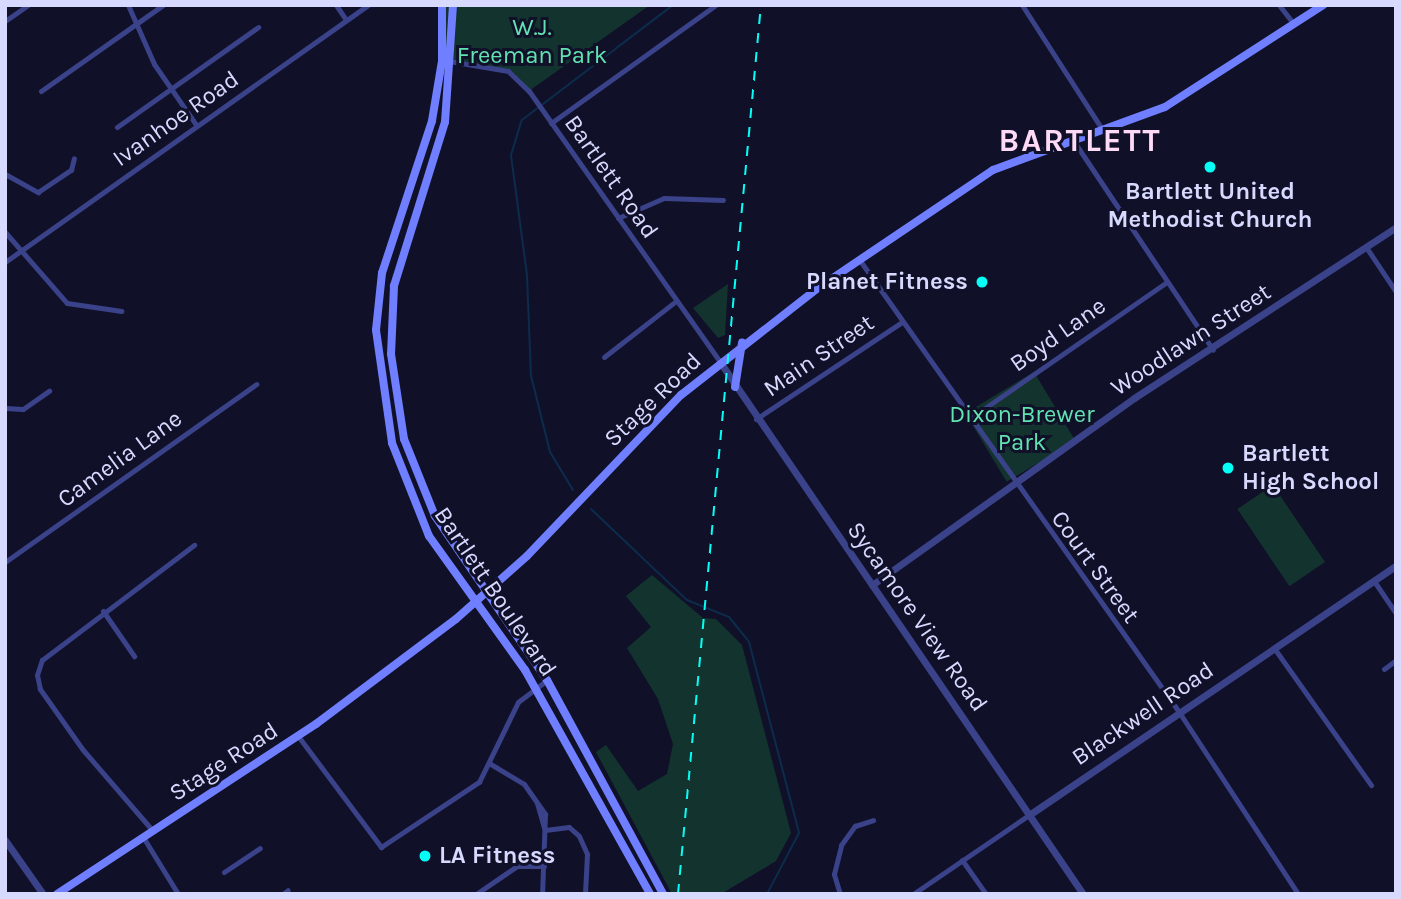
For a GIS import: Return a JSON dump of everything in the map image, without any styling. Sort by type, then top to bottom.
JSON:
[{"type":"main road","name":"Bartlett Boulevard","points":[[442,5],[442,61],[432,121],[382,273],[376,330],[393,443],[429,536],[536,687],[650,894]]},
{"type":"main road","name":"Bartlett Boulevard","points":[[453,5],[454,61],[445,122],[410,226],[394,286],[391,354],[404,439],[435,516],[547,680],[663,894]]},
{"type":"main road","name":"Stage Road","points":[[57,894],[298,736],[477,601],[742,343],[993,170],[1165,107],[1323,5]]},
{"type":"main road","points":[[432,121],[445,122]]},
{"type":"main road","points":[[398,223],[410,226]]},
{"type":"main road","points":[[735,387],[742,343]]},
{"type":"street","points":[[5,21],[28,5]]},
{"type":"street","points":[[128,5],[170,90],[197,126]]},
{"type":"street","points":[[41,91],[163,5]]},
{"type":"street","points":[[336,5],[346,20]]},
{"type":"street","name":"Ivanhoe Road","points":[[5,262],[368,5]]},
{"type":"street","points":[[551,123],[716,5]]},
{"type":"street","points":[[1022,5],[1102,129]]},
{"type":"street","points":[[1279,5],[1294,24]]},
{"type":"street","points":[[117,127],[257,27]]},
{"type":"street","name":"Bartlett Road","points":[[442,61],[508,71],[551,123],[720,362]]},
{"type":"street","points":[[1073,140],[1213,350]]},
{"type":"street","points":[[5,174],[38,192],[71,170],[74,158]]},
{"type":"street","points":[[618,218],[664,198],[723,200]]},
{"type":"street","name":"Woodlawn Street","points":[[872,585],[1015,486],[1134,398],[1213,350],[1396,227]]},
{"type":"street","points":[[5,232],[66,303],[121,311]]},
{"type":"street","points":[[1366,247],[1396,292]]},
{"type":"street","name":"Court Street","points":[[861,262],[1015,486],[1179,712],[1298,894]]},
{"type":"street","name":"Boyd Lane","points":[[969,419],[1167,282]]},
{"type":"street","points":[[604,357],[676,301]]},
{"type":"street","name":"Main Street","points":[[756,419],[902,322]]},
{"type":"street","name":"Sycamore View Road","points":[[720,362],[756,419],[1083,894]]},
{"type":"street","name":"Camelia Lane","points":[[5,562],[256,384]]},
{"type":"street","points":[[5,408],[23,409],[49,391]]},
{"type":"street","points":[[153,831],[40,689],[42,660],[103,611],[194,545]]},
{"type":"street","name":"Blackwell Road","points":[[912,894],[1396,566]]},
{"type":"street","points":[[1374,581],[1396,614]]},
{"type":"street","points":[[103,611],[134,656]]},
{"type":"street","points":[[1274,648],[1371,785]]},
{"type":"street","points":[[1384,668],[1396,660]]},
{"type":"street","points":[[298,736],[379,847],[470,789],[489,763],[518,702],[547,680]]},
{"type":"street","points":[[489,763],[521,781],[537,803],[545,829],[542,894]]},
{"type":"street","points":[[840,894],[834,874],[841,845],[855,826],[873,820]]},
{"type":"street","points":[[545,829],[569,827],[578,833],[587,854],[585,894]]},
{"type":"street","points":[[142,837],[178,894]]},
{"type":"street","points":[[5,840],[43,894]]},
{"type":"street","points":[[223,872],[260,848]]},
{"type":"street","points":[[962,860],[986,894]]},
{"type":"street","points":[[476,894],[517,866],[544,866]]},
{"type":"green space","name":"W.J. Freeman Park","points":[[442,5],[650,5],[529,91],[508,71],[442,61]]},
{"type":"green space","points":[[728,284],[725,335],[718,338],[693,308]]},
{"type":"green space","name":"Dixon-Brewer Park","points":[[1034,372],[1075,441],[1007,482],[965,413]]},
{"type":"green space","points":[[1273,485],[1325,562],[1289,586],[1237,509]]},
{"type":"green space","points":[[652,575],[703,618],[716,619],[742,645],[791,833],[776,861],[721,894],[672,894],[596,752],[606,745],[638,791],[667,774],[673,744],[658,699],[627,648],[651,627],[626,596]]},
{"type":"waterway","points":[[573,490],[550,452],[531,376],[527,275],[511,155],[522,120],[673,5]]},
{"type":"waterway","points":[[591,509],[687,600],[729,617],[749,642],[799,833],[767,894]]},
{"type":"railway","points":[[678,894],[761,5]]},
{"type":"place","name":"Bartlett United Methodist Church","points":[[1210,167]]},
{"type":"place","name":"Planet Fitness","points":[[982,282]]},
{"type":"place","name":"Bartlett High School","points":[[1228,468]]},
{"type":"place","name":"LA Fitness","points":[[425,856]]},
{"type":"district","name":"BARTLETT","points":[[1080,141]]}]
